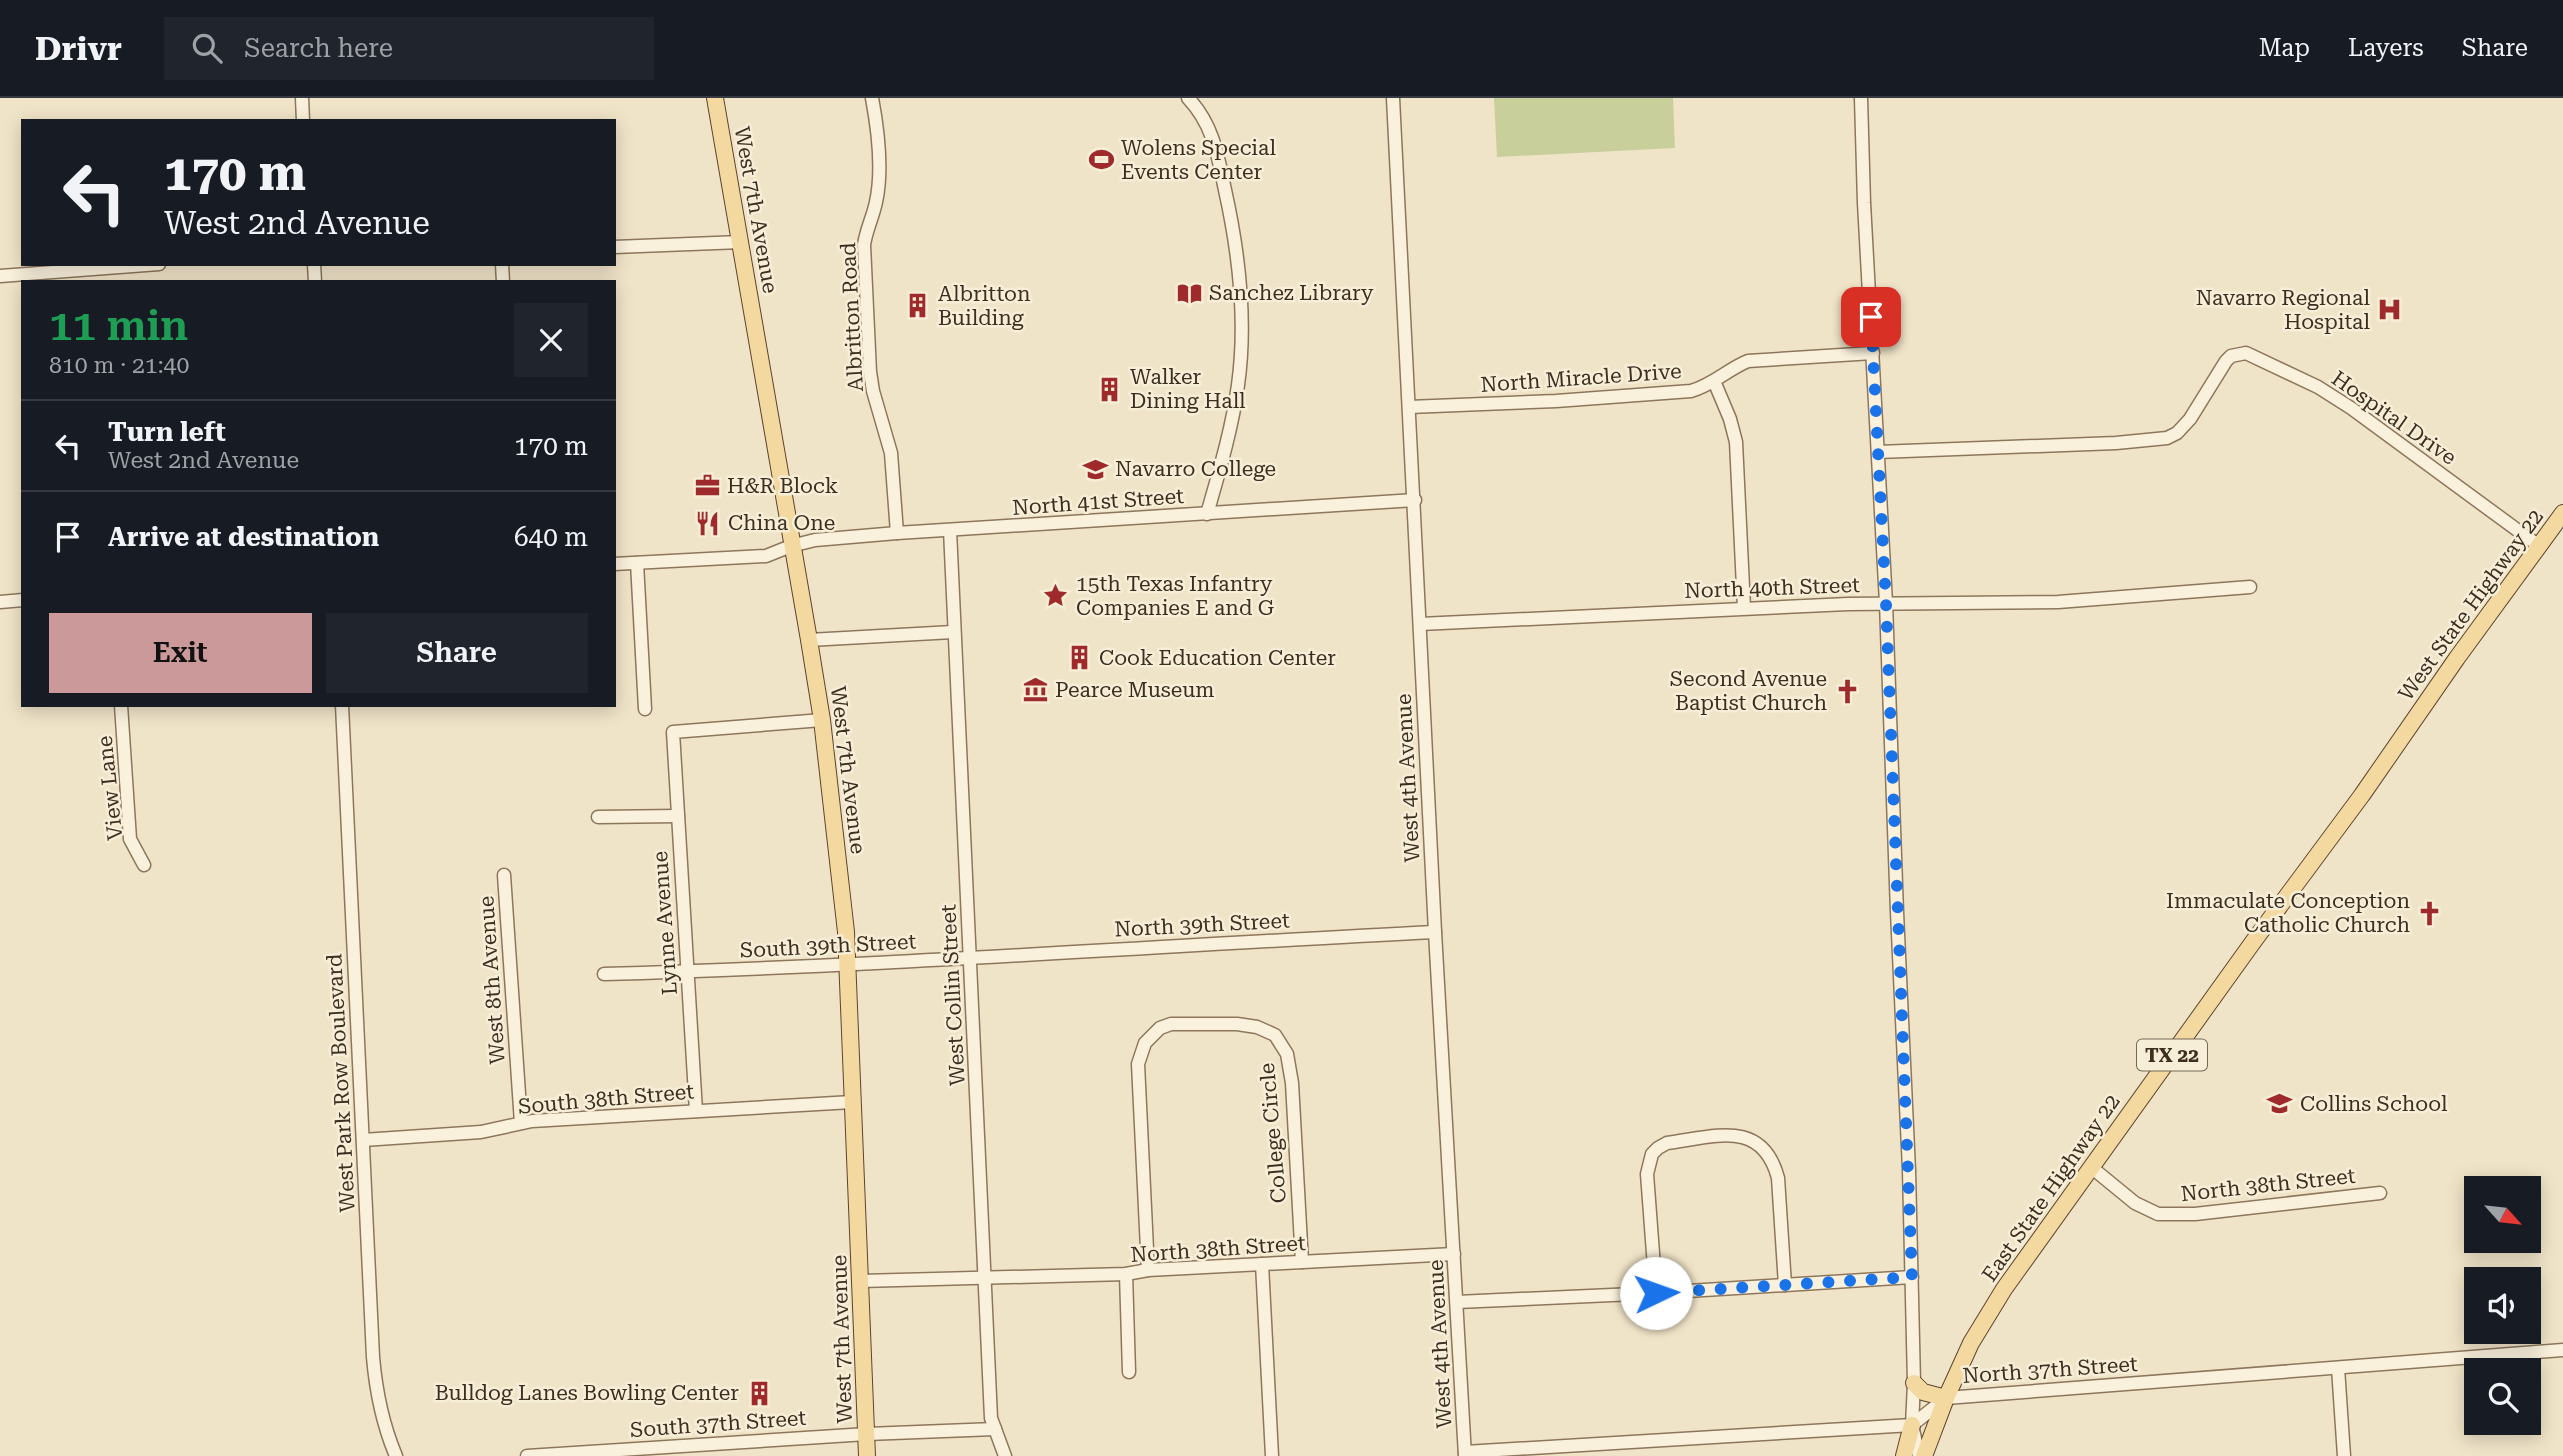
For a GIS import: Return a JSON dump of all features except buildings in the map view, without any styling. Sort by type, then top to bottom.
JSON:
[{"type":"main road","name":"West 7th Avenue","points":[[715,98],[822,720],[841,881],[848,965],[867,1456]]},
{"type":"main road","name":"West State Highway 22","points":[[2413,722],[2563,513]]},
{"type":"main road","name":"East State Highway 22","points":[[1921,1456],[1971,1343],[2004,1289],[2413,722]]},
{"type":"main road","points":[[1914,1383],[1923,1392],[1946,1398]]},
{"type":"main road","points":[[1904,1456],[1912,1425]]},
{"type":"street","points":[[302,98],[303,119]]},
{"type":"street","name":"Albritton Road","points":[[873,98],[879,169],[876,201],[864,245],[870,372],[891,453],[897,533]]},
{"type":"street","points":[[1188,98],[1207,124],[1215,143],[1239,268],[1241,346],[1238,386],[1225,452],[1207,514]]},
{"type":"street","name":"West 4th Avenue","points":[[1393,98],[1435,932],[1465,1454]]},
{"type":"street","points":[[1861,98],[1864,203],[1886,603],[1912,1277],[1912,1425],[1921,1456]]},
{"type":"street","points":[[616,247],[741,242]]},
{"type":"street","points":[[0,276],[140,266]]},
{"type":"street","points":[[121,268],[122,280]]},
{"type":"street","name":"North Miracle Drive","points":[[1409,407],[1691,391],[1748,361],[1873,353]]},
{"type":"street","name":"Hospital Drive","points":[[1878,452],[2149,441],[2167,438],[2177,433],[2190,419],[2226,361],[2231,356],[2246,353],[2318,387],[2351,408],[2539,545]]},
{"type":"street","points":[[1714,380],[1730,419],[1735,442],[1744,608]]},
{"type":"street","name":"North 41st Street","points":[[616,564],[766,556],[815,540],[897,533],[1415,500]]},
{"type":"street","name":"West Collin Street","points":[[950,530],[991,1418],[1005,1456]]},
{"type":"street","points":[[637,563],[645,709]]},
{"type":"street","name":"North 40th Street","points":[[1420,624],[1886,603],[2058,602],[2250,587]]},
{"type":"street","points":[[0,602],[21,600]]},
{"type":"street","points":[[809,640],[953,632]]},
{"type":"street","name":"View Lane","points":[[121,707],[130,839],[144,866]]},
{"type":"street","name":"West Park Row Boulevard","points":[[342,707],[374,1367],[380,1410],[396,1456]]},
{"type":"street","name":"Lynne Avenue","points":[[696,1111],[673,732],[822,720]]},
{"type":"street","points":[[598,817],[678,816]]},
{"type":"street","name":"West 8th Avenue","points":[[504,875],[521,1123]]},
{"type":"street","name":"North 39th Street","points":[[971,958],[1435,932]]},
{"type":"street","name":"South 39th Street","points":[[604,974],[971,958]]},
{"type":"street","name":"College Circle","points":[[1147,1270],[1138,1064],[1145,1043],[1160,1028],[1181,1022],[1256,1027],[1275,1035],[1287,1054],[1292,1083],[1302,1262]]},
{"type":"street","name":"South 38th Street","points":[[363,1140],[481,1132],[532,1121],[852,1102]]},
{"type":"street","points":[[1656,1293],[1647,1174],[1652,1154],[1667,1143],[1730,1135],[1744,1136],[1755,1141],[1770,1154],[1774,1164],[1778,1178],[1785,1285]]},
{"type":"street","name":"North 38th Street","points":[[2091,1167],[2136,1203],[2158,1214],[2195,1214],[2380,1193]]},
{"type":"street","name":"North 38th Street","points":[[985,1279],[1126,1274],[1147,1270],[1454,1254]]},
{"type":"street","points":[[1262,1264],[1272,1456]]},
{"type":"street","points":[[1126,1274],[1129,1372]]},
{"type":"street","points":[[1457,1301],[1656,1293],[1912,1277]]},
{"type":"street","points":[[861,1281],[985,1279]]},
{"type":"street","name":"North 37th Street","points":[[1912,1425],[1946,1398],[2563,1350]]},
{"type":"street","points":[[2339,1368],[2344,1456]]},
{"type":"street","points":[[1465,1454],[1912,1425]]},
{"type":"street","name":"South 37th Street","points":[[527,1456],[645,1452],[867,1434],[995,1429]]},
{"type":"green space","points":[[1494,98],[1673,98],[1675,148],[1497,157]]},
{"type":"place","name":"Wolens Special Events Center","points":[[1101,160]]},
{"type":"place","name":"Sanchez Library","points":[[1189,293]]},
{"type":"place","name":"Albritton Building","points":[[918,306]]},
{"type":"place","name":"Navarro Regional Hospital","points":[[2390,310]]},
{"type":"place","name":"Walker Dining Hall","points":[[1110,389]]},
{"type":"place","name":"Navarro College","points":[[1095,469]]},
{"type":"place","name":"H&R Block","points":[[707,486]]},
{"type":"place","name":"China One","points":[[708,523]]},
{"type":"place","name":"15th Texas Infantry Companies E and G","points":[[1056,596]]},
{"type":"place","name":"Cook Education Center","points":[[1079,658]]},
{"type":"place","name":"Pearce Museum","points":[[1035,690]]},
{"type":"place","name":"Second Avenue Baptist Church","points":[[1847,691]]},
{"type":"place","name":"Immaculate Conception Catholic Church","points":[[2430,913]]},
{"type":"place","name":"Collins School","points":[[2280,1104]]},
{"type":"place","name":"Bulldog Lanes Bowling Center","points":[[759,1393]]},
{"type":"route","points":[[1656,1293],[1912,1277],[1886,603],[1871,317]]}]
